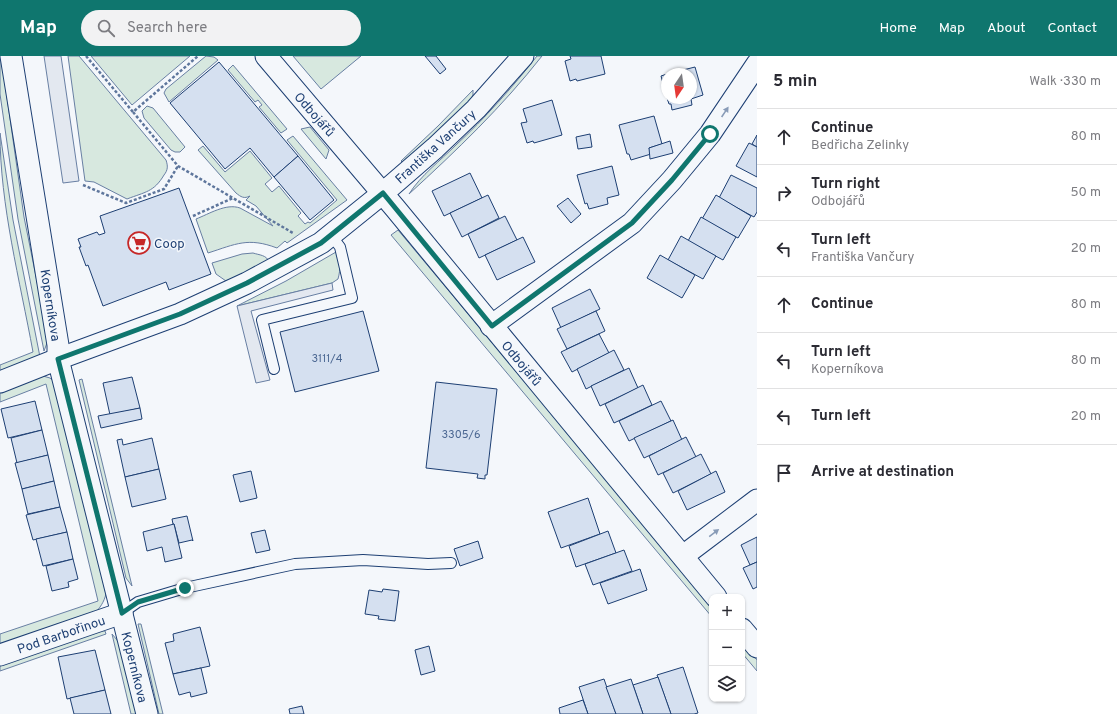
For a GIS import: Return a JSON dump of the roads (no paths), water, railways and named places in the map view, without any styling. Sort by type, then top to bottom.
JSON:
[{"type":"street","name":"Koperníkova","points":[[11,56],[58,345],[58,359],[147,714]]},
{"type":"street","name":"Odbojářů","points":[[266,56],[383,193],[714,594]]},
{"type":"street","name":"Františka Vančury","points":[[0,382],[180,314],[247,283],[326,239],[383,193],[435,148],[476,109],[523,56]]},
{"type":"street","points":[[492,326],[632,223],[672,180],[710,134],[757,64]]},
{"type":"street","points":[[683,556],[757,500]]},
{"type":"street","name":"Pod Barbořinou","points":[[0,655],[122,613]]},
{"type":"street","points":[[744,630],[757,647]]},
{"type":"lane","points":[[274,369],[262,320],[352,298],[340,247],[326,239]]},
{"type":"lane","points":[[122,613],[138,602],[185,588],[295,564],[362,560],[451,564]]},
{"type":"place","name":"Coop","points":[[139,243]]}]
